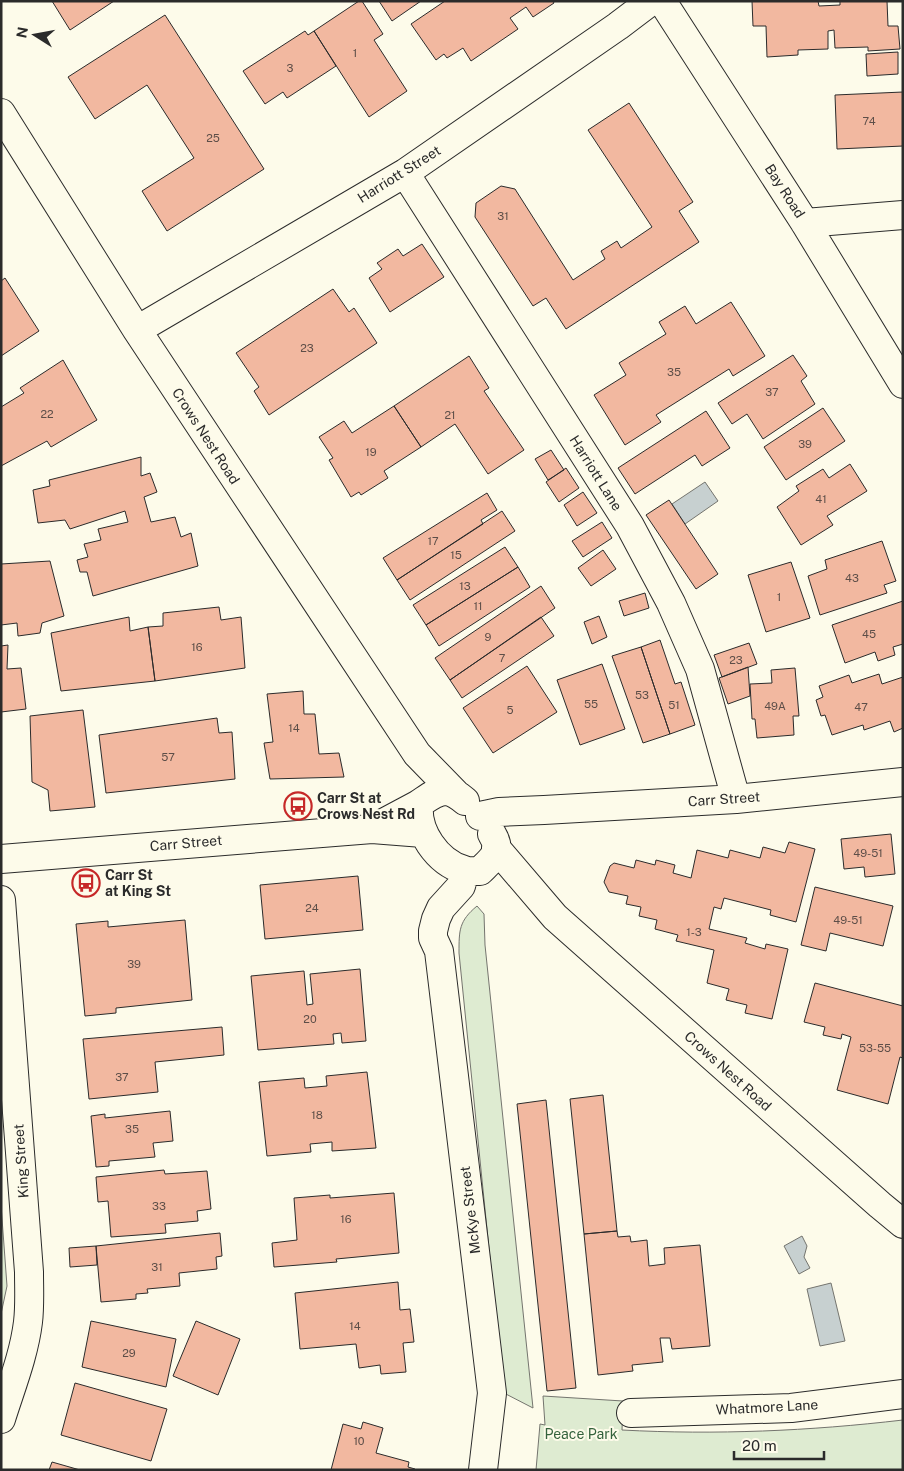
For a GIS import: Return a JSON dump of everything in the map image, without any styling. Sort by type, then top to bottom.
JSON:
[{"type":"street","name":"Harriott Street","points":[[137,330],[405,173],[618,26],[651,1]]},
{"type":"street","name":"Bay Road","points":[[662,1],[805,223],[903,384]]},
{"type":"street","name":"Crows Nest Road","points":[[1,113],[137,330],[417,754],[456,794]]},
{"type":"street","name":"Harriott Lane","points":[[405,173],[630,526],[666,594],[700,669],[736,799]]},
{"type":"street","points":[[805,223],[903,215]]},
{"type":"street","name":"Crows Nest Road","points":[[417,754],[423,800]]},
{"type":"street","name":"Carr Street","points":[[480,816],[499,812],[736,799],[903,782]]},
{"type":"street","points":[[484,859],[480,816],[470,806],[456,794],[446,791],[423,800],[418,814],[423,833],[431,846],[448,862],[484,859],[544,810]]},
{"type":"street","name":"Carr Street","points":[[372,828],[423,800]]},
{"type":"street","name":"Carr Street","points":[[1,859],[372,828],[423,833]]},
{"type":"street","name":"Crows Nest Road","points":[[484,859],[555,917],[903,1224]]},
{"type":"street","name":"McKye Street","points":[[483,1470],[492,1393],[439,951],[433,938],[433,931],[441,908],[484,859]]},
{"type":"street","name":"King Street","points":[[1,900],[30,1298],[28,1323],[22,1349],[1,1418]]},
{"type":"street","name":"Whatmore Lane","points":[[631,1413],[791,1408],[903,1394]]},
{"type":"green space","points":[[477,906],[484,914],[485,945],[533,1408],[502,1392],[459,953],[461,926],[471,911]]},
{"type":"green space","points":[[1,1205],[7,1286],[1,1314]]},
{"type":"green space","name":"Peace Park","points":[[543,1396],[623,1401],[622,1430],[762,1431],[833,1427],[903,1420],[903,1470],[536,1470],[540,1424],[545,1425]]},
{"type":"shaded area","points":[[705,482],[718,501],[685,524],[672,504]]},
{"type":"shaded area","points":[[802,1236],[807,1246],[804,1257],[810,1268],[799,1274],[784,1246]]},
{"type":"shaded area","points":[[831,1283],[845,1341],[820,1346],[807,1289]]},
{"type":"building","points":[[52,1],[114,1],[70,30]]},
{"type":"building","points":[[359,1],[362,1],[383,34],[374,40],[407,91],[369,117],[314,31]]},
{"type":"building","points":[[379,1],[421,1],[392,21]]},
{"type":"building","points":[[445,1],[553,1],[554,3],[533,17],[526,7],[510,18],[518,29],[471,61],[463,48],[447,58],[444,54],[436,60],[411,24]]},
{"type":"building","points":[[752,1],[818,1],[819,6],[840,5],[840,1],[887,1],[888,26],[898,26],[900,49],[868,51],[868,47],[835,48],[834,30],[828,31],[828,49],[798,50],[798,55],[767,57],[766,26],[753,26]]},
{"type":"building","points":[[165,15],[264,169],[167,231],[142,191],[194,158],[147,85],[95,119],[68,77]]},
{"type":"building","points":[[305,31],[308,35],[314,31],[336,66],[287,98],[283,92],[265,104],[243,71]]},
{"type":"building","points":[[898,52],[898,74],[867,76],[866,54]]},
{"type":"building","points":[[903,92],[903,146],[837,149],[835,95]]},
{"type":"building","points":[[629,103],[693,202],[679,211],[699,242],[566,329],[546,298],[533,306],[475,217],[476,203],[501,186],[515,189],[573,280],[605,259],[601,251],[617,241],[621,248],[652,227],[588,130]]},
{"type":"building","points":[[422,244],[444,277],[390,312],[369,278],[382,269],[377,263],[398,249],[403,256]]},
{"type":"building","points":[[5,278],[39,331],[1,356],[1,281]]},
{"type":"building","points":[[333,289],[349,312],[354,308],[377,343],[269,415],[254,391],[259,387],[236,353]]},
{"type":"building","points":[[731,302],[765,356],[733,376],[729,369],[656,415],[661,422],[625,445],[594,395],[626,375],[619,363],[666,334],[659,322],[685,306],[696,324]]},
{"type":"building","points":[[793,355],[807,376],[801,381],[815,404],[763,439],[747,414],[732,424],[718,403]]},
{"type":"building","points":[[469,356],[489,388],[484,391],[524,450],[488,474],[455,424],[421,447],[394,406]]},
{"type":"building","points":[[63,360],[97,420],[51,447],[47,441],[1,466],[1,407],[24,393],[20,388]]},
{"type":"building","points":[[394,406],[421,447],[384,471],[388,478],[361,495],[359,492],[351,497],[329,460],[333,458],[319,437],[344,421],[352,433]]},
{"type":"building","points":[[823,408],[845,441],[786,480],[764,447]]},
{"type":"building","points":[[706,411],[730,448],[702,466],[695,455],[635,494],[618,468]]},
{"type":"building","points":[[551,450],[564,470],[548,480],[535,459]]},
{"type":"building","points":[[141,457],[141,476],[150,473],[157,492],[144,497],[151,522],[175,517],[181,537],[191,533],[198,566],[93,596],[87,572],[80,572],[77,560],[88,557],[84,544],[101,540],[98,529],[128,522],[125,511],[70,529],[65,520],[38,523],[33,490],[50,486],[49,480]]},
{"type":"building","points":[[850,464],[867,491],[827,516],[833,525],[801,545],[777,507],[799,491],[796,486],[823,469],[829,478]]},
{"type":"building","points":[[566,468],[579,488],[559,502],[546,482]]},
{"type":"building","points":[[583,492],[597,513],[577,526],[564,505]]},
{"type":"building","points":[[487,493],[497,510],[481,520],[483,524],[397,580],[383,558]]},
{"type":"building","points":[[669,500],[718,574],[696,589],[646,515]]},
{"type":"building","points":[[502,511],[515,531],[410,600],[397,580]]},
{"type":"building","points":[[602,522],[612,538],[583,557],[572,541]]},
{"type":"building","points":[[882,541],[896,581],[884,585],[887,593],[820,615],[808,576],[827,569],[825,560]]},
{"type":"building","points":[[505,547],[518,567],[426,625],[413,605]]},
{"type":"building","points":[[603,550],[616,569],[591,586],[578,568]]},
{"type":"building","points":[[50,561],[64,616],[42,623],[40,633],[18,636],[17,623],[1,625],[1,564]]},
{"type":"building","points":[[791,562],[810,618],[766,632],[748,575]]},
{"type":"building","points":[[518,567],[530,587],[439,646],[426,625]]},
{"type":"building","points":[[541,586],[555,608],[450,680],[435,658]]},
{"type":"building","points":[[645,593],[649,608],[624,616],[619,601]]},
{"type":"building","points":[[903,601],[903,644],[893,647],[895,655],[878,661],[875,652],[845,663],[832,625]]},
{"type":"building","points":[[219,607],[221,620],[241,617],[245,668],[155,681],[148,627],[163,626],[163,613]]},
{"type":"building","points":[[599,616],[607,637],[592,644],[584,622]]},
{"type":"building","points":[[129,617],[130,631],[148,627],[155,681],[61,691],[51,633]]},
{"type":"building","points":[[541,617],[554,636],[462,698],[450,680]]},
{"type":"building","points":[[660,640],[675,684],[681,682],[695,725],[670,734],[641,647]]},
{"type":"building","points":[[749,643],[757,664],[722,677],[714,655]]},
{"type":"building","points":[[8,645],[7,669],[21,668],[26,709],[1,712],[1,646]]},
{"type":"building","points":[[641,647],[670,734],[643,743],[612,656]]},
{"type":"building","points":[[602,664],[625,729],[580,745],[557,680]]},
{"type":"building","points":[[527,666],[557,712],[493,753],[463,708]]},
{"type":"building","points":[[748,667],[750,696],[728,704],[719,678]]},
{"type":"building","points":[[795,668],[799,716],[793,716],[794,735],[757,738],[755,719],[752,719],[750,684],[772,683],[771,670]]},
{"type":"building","points":[[879,674],[882,684],[903,677],[903,728],[894,732],[890,721],[864,730],[863,725],[832,735],[825,715],[821,716],[816,700],[823,697],[819,686],[849,675],[852,683]]},
{"type":"building","points":[[303,691],[304,714],[315,714],[319,754],[339,753],[344,777],[270,779],[264,743],[273,742],[267,694]]},
{"type":"building","points":[[83,710],[95,807],[50,811],[48,790],[32,782],[30,716]]},
{"type":"building","points":[[217,718],[219,733],[232,732],[235,779],[106,793],[99,735]]},
{"type":"building","points":[[891,834],[895,874],[865,877],[864,867],[844,869],[841,839]]},
{"type":"building","points":[[789,842],[815,849],[796,922],[770,915],[771,910],[724,898],[721,909],[714,907],[709,929],[747,938],[745,943],[765,949],[766,944],[788,949],[772,1019],[745,1013],[747,1005],[726,1000],[729,989],[707,983],[714,950],[676,941],[678,935],[655,929],[657,920],[639,916],[641,907],[626,904],[628,896],[609,892],[604,882],[610,866],[614,863],[634,868],[636,860],[655,865],[656,860],[675,865],[673,873],[691,878],[697,850],[728,858],[730,850],[760,858],[763,847],[785,853]]},
{"type":"building","points":[[358,876],[363,930],[265,939],[260,885]]},
{"type":"building","points":[[815,887],[893,906],[883,946],[830,933],[826,951],[801,945]]},
{"type":"building","points":[[185,920],[192,1000],[116,1008],[116,1013],[85,1016],[76,924],[108,921],[108,927]]},
{"type":"building","points":[[360,969],[366,1041],[342,1043],[341,1033],[333,1034],[334,1044],[258,1050],[251,976],[304,971],[307,1005],[313,1004],[310,974]]},
{"type":"building","points":[[815,983],[903,1006],[903,1058],[900,1057],[888,1104],[837,1090],[851,1037],[842,1034],[841,1039],[823,1035],[825,1027],[804,1022]]},
{"type":"building","points":[[222,1027],[224,1055],[155,1062],[158,1092],[89,1099],[83,1039]]},
{"type":"building","points":[[367,1072],[376,1148],[332,1151],[332,1142],[310,1144],[311,1152],[267,1156],[259,1082],[304,1078],[305,1088],[327,1086],[326,1076]]},
{"type":"building","points":[[603,1095],[617,1231],[584,1234],[570,1099]]},
{"type":"building","points":[[546,1100],[576,1388],[547,1391],[517,1104]]},
{"type":"building","points":[[170,1111],[173,1141],[153,1143],[155,1157],[109,1161],[109,1166],[96,1167],[91,1116],[105,1114],[105,1118]]},
{"type":"building","points":[[164,1170],[165,1174],[207,1171],[211,1209],[197,1211],[198,1221],[165,1224],[166,1233],[111,1237],[108,1201],[98,1202],[96,1177]]},
{"type":"building","points":[[394,1193],[399,1253],[336,1259],[337,1262],[274,1267],[272,1243],[297,1240],[294,1198],[330,1195],[330,1198]]},
{"type":"building","points":[[617,1231],[618,1237],[630,1236],[631,1242],[647,1240],[649,1266],[665,1264],[664,1248],[700,1245],[710,1346],[672,1349],[670,1338],[660,1338],[663,1362],[632,1365],[633,1371],[598,1375],[584,1234]]},
{"type":"building","points":[[220,1233],[222,1256],[216,1257],[217,1269],[179,1273],[180,1286],[147,1289],[148,1293],[136,1294],[136,1299],[101,1302],[96,1246]]},
{"type":"building","points":[[96,1246],[97,1265],[70,1267],[69,1248]]},
{"type":"building","points":[[398,1282],[400,1310],[410,1309],[414,1342],[403,1343],[406,1372],[381,1374],[380,1365],[359,1368],[356,1344],[300,1349],[295,1293]]},
{"type":"building","points":[[91,1321],[176,1339],[166,1387],[82,1367]]},
{"type":"building","points":[[196,1321],[240,1339],[218,1395],[173,1376]]},
{"type":"building","points":[[75,1383],[167,1409],[151,1461],[61,1435]]},
{"type":"building","points":[[363,1422],[383,1428],[376,1453],[409,1462],[408,1467],[415,1470],[331,1470],[343,1424],[361,1429]]},
{"type":"building","points":[[52,1462],[80,1470],[49,1470]]},
{"type":"place","name":"Carr St at Crows Nest Rd","points":[[298,806]]},
{"type":"place","name":"Carr St at King St","points":[[86,883]]}]
